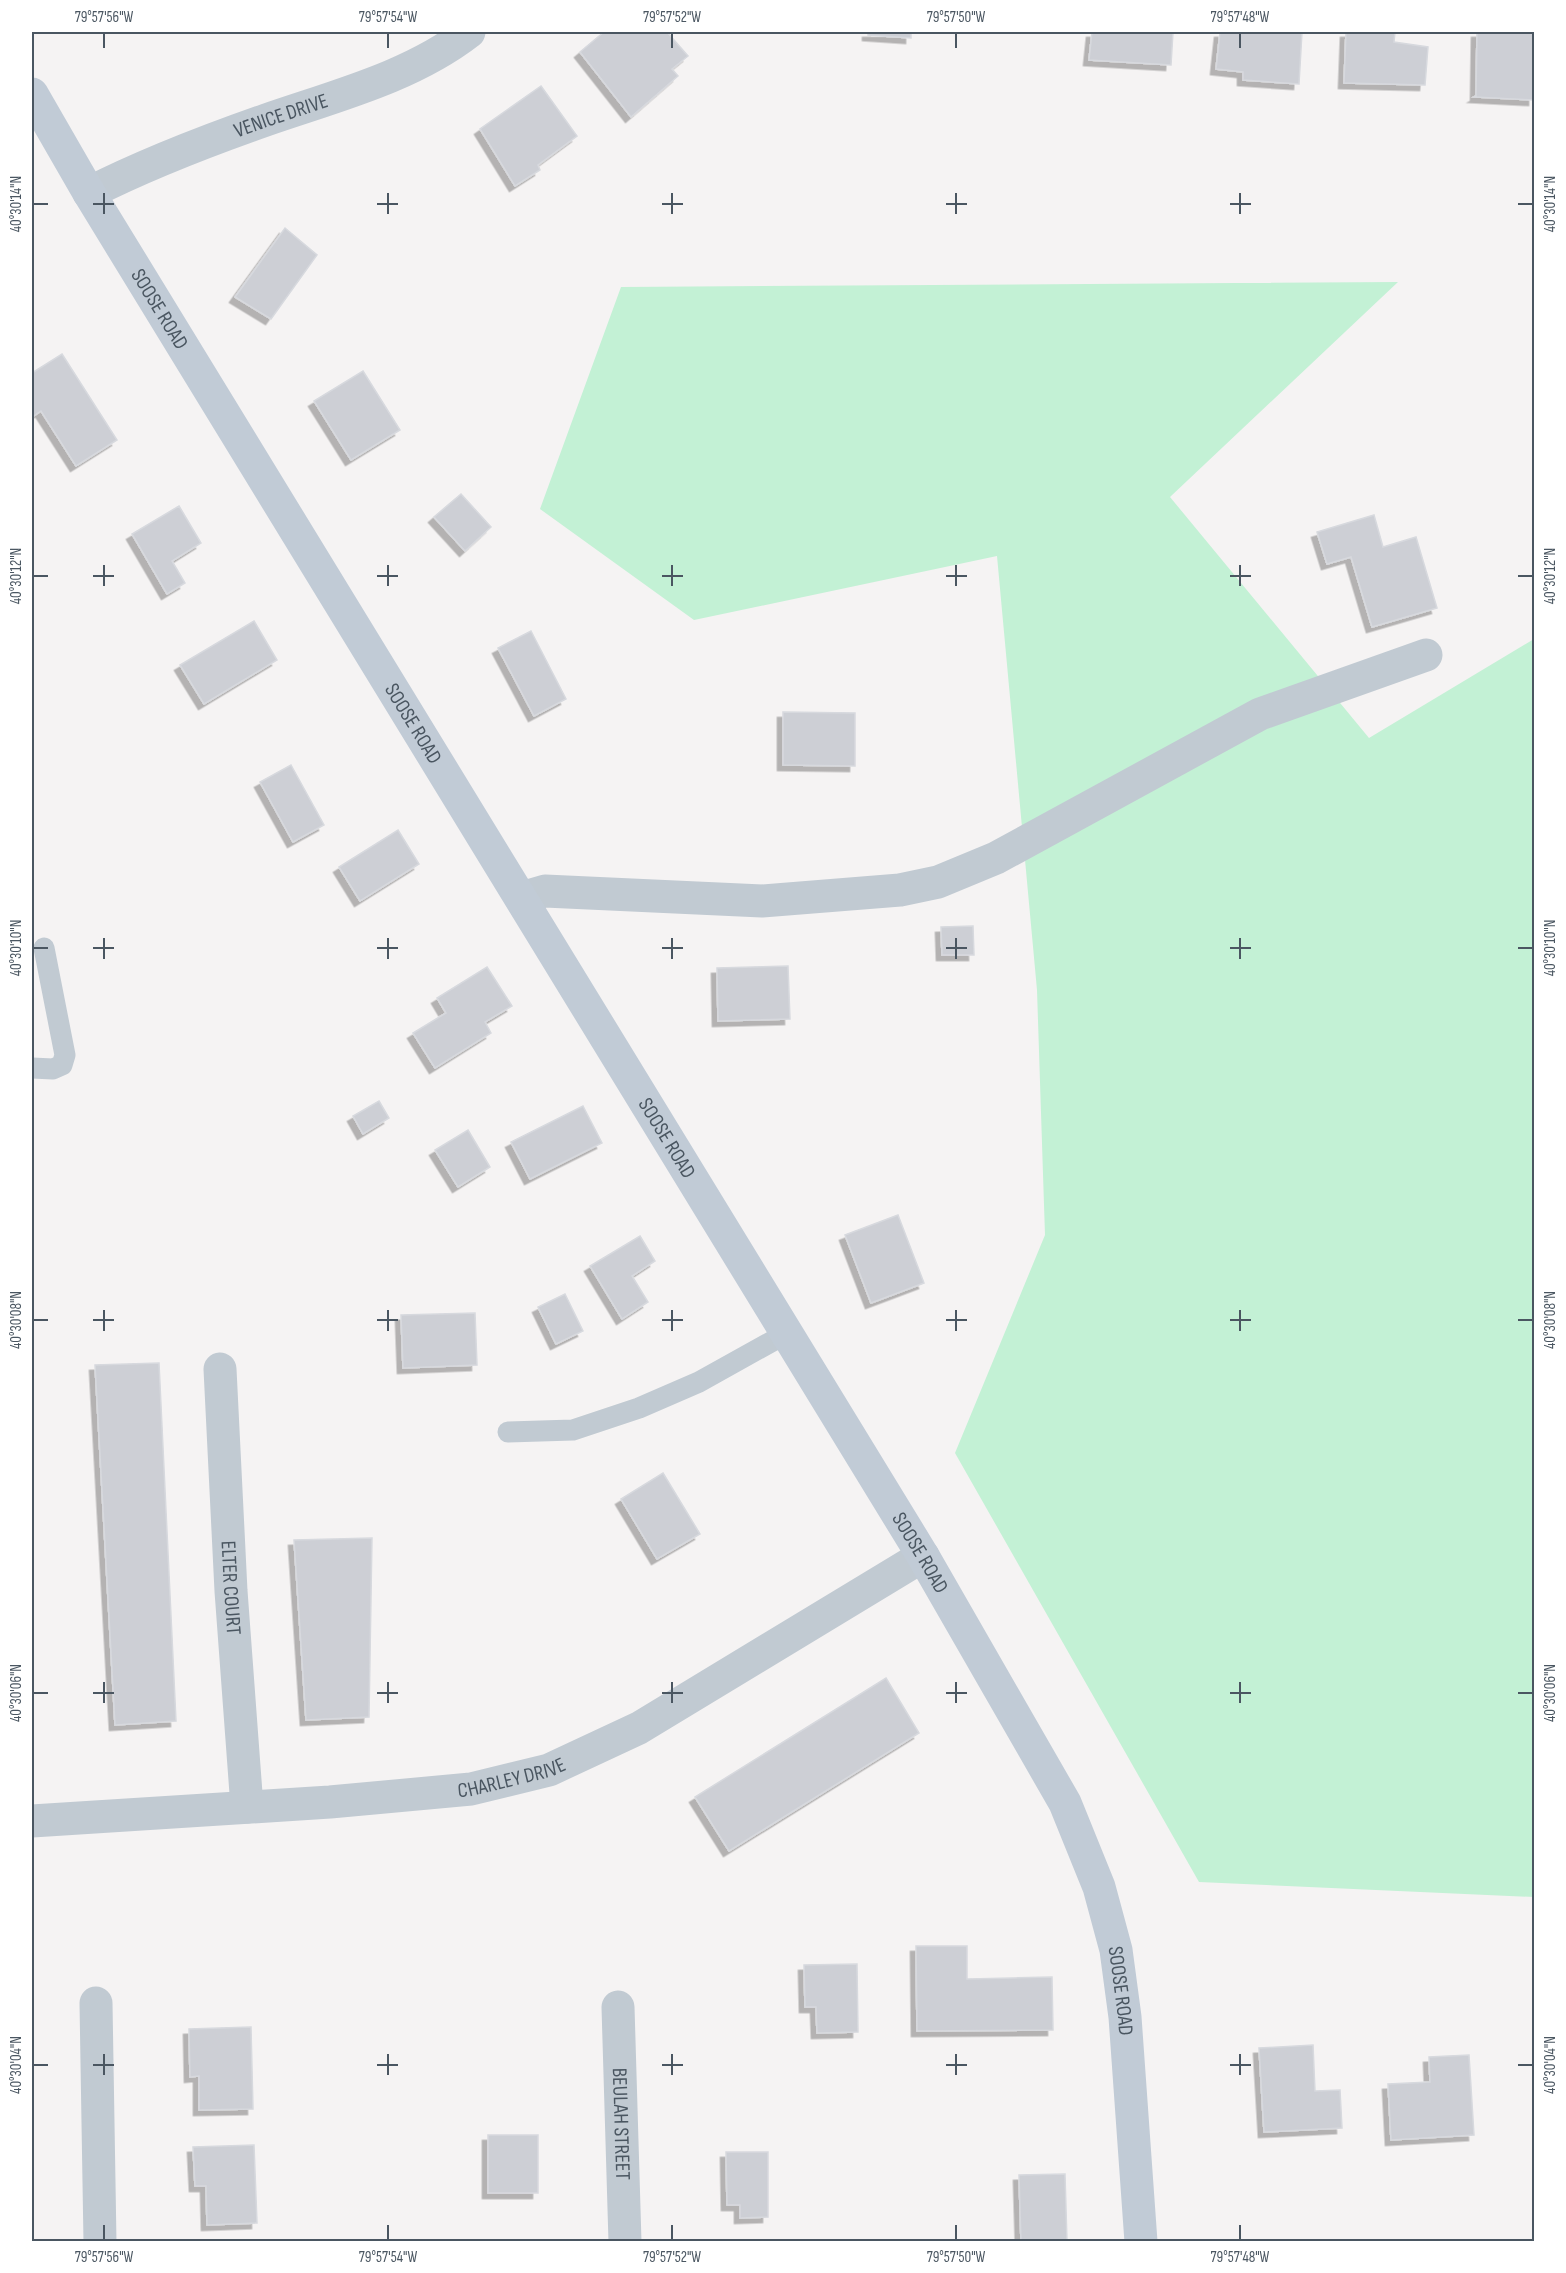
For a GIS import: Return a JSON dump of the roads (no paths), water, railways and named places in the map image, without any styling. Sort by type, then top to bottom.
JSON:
[{"type":"street","name":"VENICE DRIVE","points":[[89,193],[136,170],[405,70],[451,46],[470,32]]},
{"type":"street","name":"SOOSE ROAD","points":[[32,94],[89,193],[923,1556],[1065,1803],[1099,1887],[1116,1950],[1125,2018],[1141,2241]]},
{"type":"street","points":[[521,898],[545,891],[762,901],[900,890],[938,882],[996,858],[1260,714],[1426,655]]},
{"type":"street","name":"ELTER COURT","points":[[220,1369],[231,1591],[247,1807]]},
{"type":"street","name":"CHARLEY DRIVE","points":[[35,1817],[247,1807],[471,1789],[549,1770],[639,1728],[923,1556]]},
{"type":"street","points":[[96,2003],[100,2241]]},
{"type":"street","name":"BEULAH STREET","points":[[618,2007],[625,2241]]},
{"type":"lane","points":[[32,1068],[53,1069],[62,1065],[65,1055],[44,948]]},
{"type":"lane","points":[[508,1432],[573,1430],[639,1408],[699,1382],[787,1333]]}]
